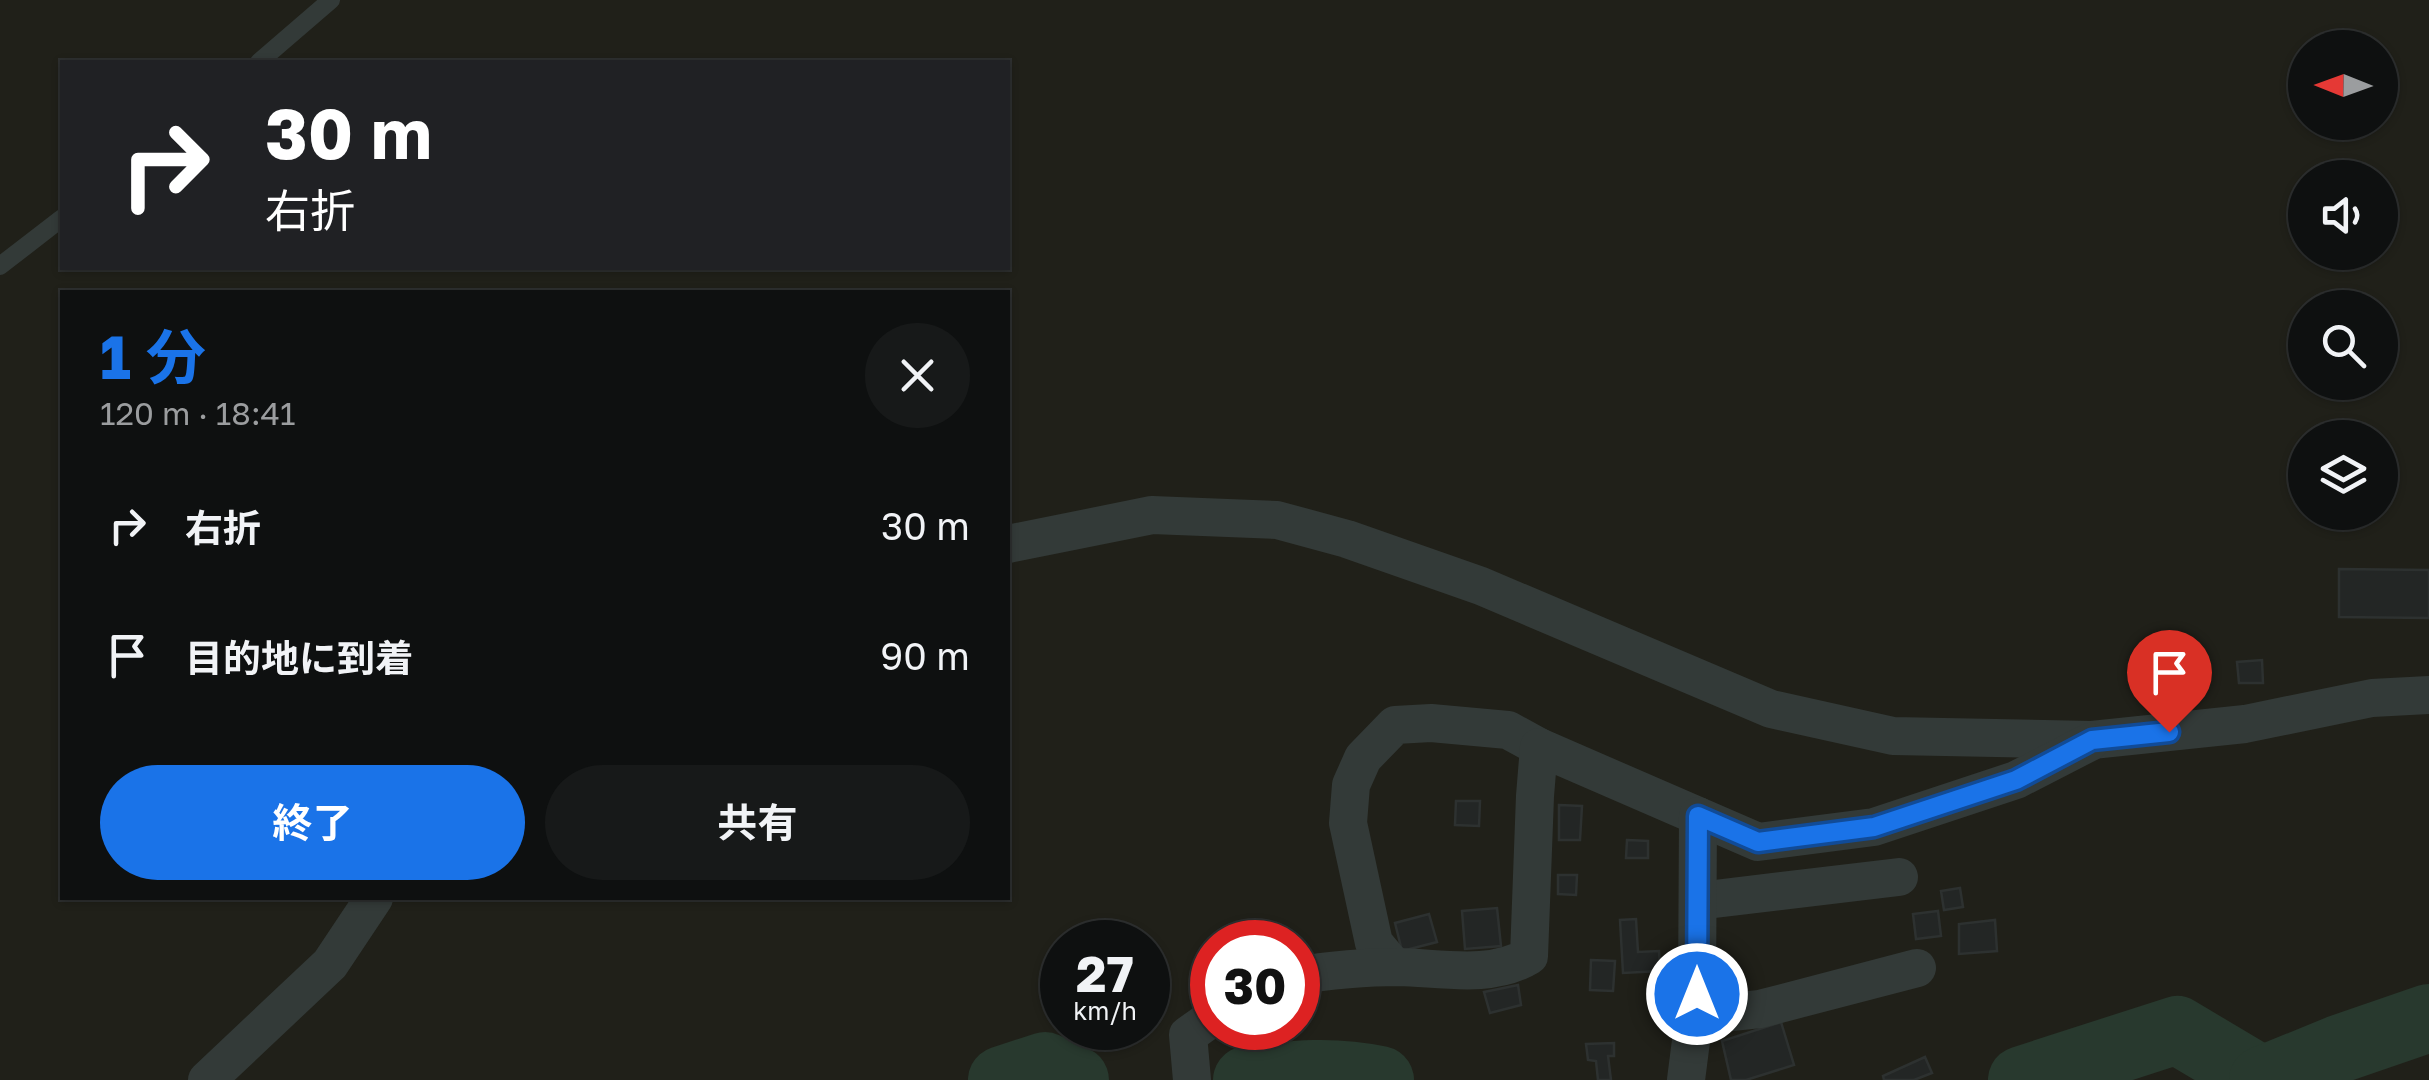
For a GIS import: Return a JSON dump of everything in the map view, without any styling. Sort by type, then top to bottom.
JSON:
[{"type":"street","points":[[1010,544],[1152,515],[1277,520],[1347,539],[1481,586],[1771,710],[1892,736],[2092,740],[2245,724],[2372,698],[2429,695]]},
{"type":"street","points":[[1394,967],[1374,943],[1348,823],[1351,785],[1363,758],[1395,725],[1430,723],[1508,730],[1539,748],[1758,842],[1874,827],[2016,780],[2092,740]]},
{"type":"street","points":[[1320,974],[1394,967],[1483,970],[1515,964],[1529,956],[1539,748]]},
{"type":"street","points":[[1686,1080],[1697,994],[1698,816]]},
{"type":"street","points":[[1698,901],[1899,877]]},
{"type":"street","points":[[207,1080],[330,964],[373,900]]},
{"type":"street","points":[[1694,1016],[1760,1009],[1918,968]]},
{"type":"street","points":[[1190,1034],[1192,1080]]},
{"type":"lane","points":[[261,60],[331,0]]},
{"type":"lane","points":[[0,266],[60,220]]},
{"type":"shaded area","points":[[0,0],[2429,0],[2429,1080],[0,1080]]},
{"type":"building","points":[[2339,569],[2429,570],[2429,618],[2339,617]]},
{"type":"building","points":[[2262,660],[2263,683],[2239,683],[2237,662]]},
{"type":"building","points":[[1456,801],[1480,801],[1479,826],[1455,825]]},
{"type":"building","points":[[1559,805],[1582,806],[1580,840],[1559,840]]},
{"type":"building","points":[[1627,840],[1648,841],[1648,858],[1626,858]]},
{"type":"building","points":[[1558,875],[1577,875],[1576,895],[1558,894]]},
{"type":"building","points":[[1960,888],[1963,907],[1944,910],[1941,891]]},
{"type":"building","points":[[1497,908],[1501,946],[1465,949],[1462,911]]},
{"type":"building","points":[[1938,911],[1941,936],[1916,939],[1913,914]]},
{"type":"building","points":[[1429,914],[1437,942],[1402,951],[1395,923]]},
{"type":"building","points":[[1636,919],[1638,952],[1659,951],[1660,971],[1623,973],[1620,920]]},
{"type":"building","points":[[1995,920],[1997,951],[1959,954],[1959,924]]},
{"type":"building","points":[[1591,960],[1615,961],[1613,991],[1590,990]]},
{"type":"building","points":[[1518,985],[1521,1005],[1490,1013],[1484,992]]},
{"type":"building","points":[[1781,1022],[1794,1065],[1746,1080],[1731,1080],[1722,1041]]},
{"type":"building","points":[[1614,1043],[1614,1056],[1608,1056],[1611,1080],[1598,1080],[1596,1061],[1588,1060],[1586,1044]]},
{"type":"building","points":[[1925,1057],[1932,1073],[1914,1080],[1884,1080],[1883,1076]]},
{"type":"waterway","points":[[2263,1080],[2429,1018]]},
{"type":"waterway","points":[[2022,1080],[2177,1030],[2261,1080]]},
{"type":"waterway","points":[[1002,1080],[1045,1066],[1075,1080]]},
{"type":"waterway","points":[[1247,1080],[1314,1074],[1380,1080]]},
{"type":"route","points":[[1697,994],[1698,816],[1758,842],[1874,827],[2016,780],[2092,740],[2169,732]]}]
